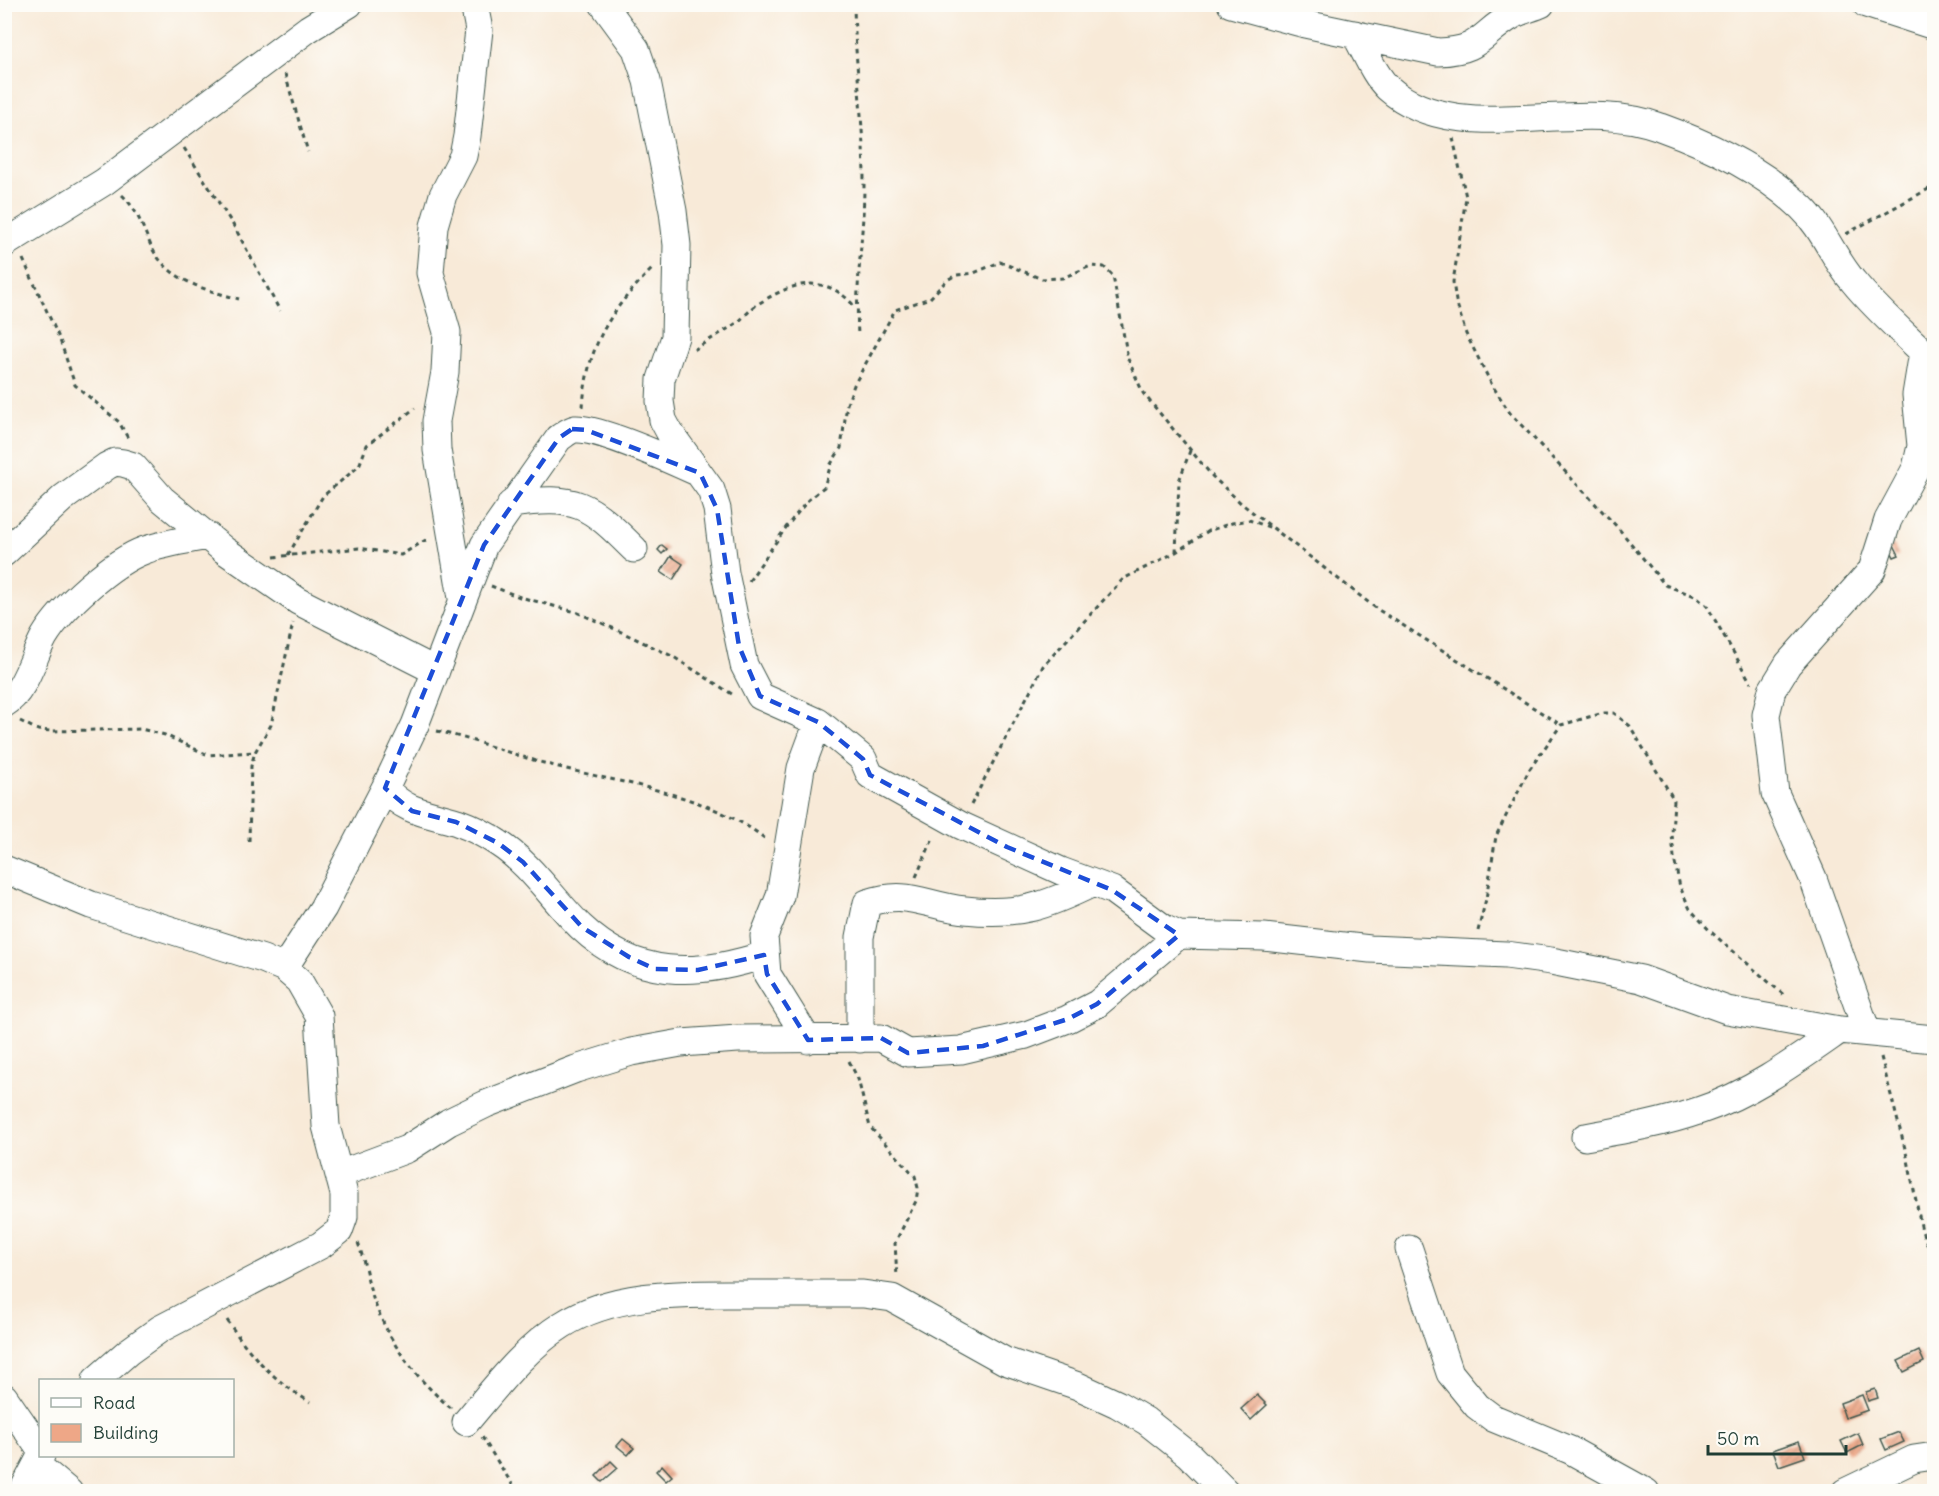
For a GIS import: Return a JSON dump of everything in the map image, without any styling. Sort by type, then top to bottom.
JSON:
[{"type":"street","points":[[9,241],[104,182],[277,52],[349,4]]},
{"type":"street","points":[[466,588],[451,533],[437,450],[436,421],[445,372],[447,332],[430,273],[434,225],[440,205],[463,156],[467,136],[479,30],[474,4]]},
{"type":"street","points":[[603,4],[636,49],[647,81],[673,211],[677,245],[675,337],[665,369],[660,401],[663,420],[711,490],[717,509],[731,607],[744,665],[755,690],[765,699],[818,722],[863,759],[870,775],[960,825],[1112,891],[1165,929],[1179,935],[1264,937],[1370,949],[1506,955],[1641,979],[1727,1010],[1811,1023],[1840,1030],[1935,1039]]},
{"type":"street","points":[[1231,4],[1305,24],[1438,52],[1459,52],[1475,45],[1513,15],[1541,4]]},
{"type":"street","points":[[1866,4],[1935,26]]},
{"type":"street","points":[[1355,34],[1386,86],[1406,102],[1448,115],[1497,119],[1578,114],[1617,116],[1657,125],[1698,141],[1776,187],[1802,207],[1829,242],[1840,264],[1853,282],[1929,355],[1916,395],[1927,431],[1916,468],[1888,520],[1872,570],[1788,664],[1772,690],[1766,715],[1775,793],[1818,889],[1867,1032]]},
{"type":"street","points":[[284,968],[323,908],[415,725],[484,545],[559,438],[573,429],[586,430],[661,456],[700,473]]},
{"type":"street","points":[[4,553],[63,498],[106,466],[115,462],[133,466],[162,498],[208,536],[298,601],[436,671]]},
{"type":"street","points":[[511,504],[548,499],[565,499],[580,504],[604,520],[634,549]]},
{"type":"street","points":[[9,710],[46,635],[66,610],[101,578],[142,551],[208,536]]},
{"type":"street","points":[[808,1040],[767,974],[764,936],[780,896],[801,768],[818,722]]},
{"type":"street","points":[[385,788],[395,801],[412,811],[456,822],[498,843],[523,862],[582,927],[602,943],[655,969],[719,968],[764,955]]},
{"type":"street","points":[[4,869],[91,905],[234,949],[284,968],[299,981],[319,1016],[326,1126],[340,1174],[344,1217],[339,1231],[321,1245],[160,1329],[128,1352],[97,1379]]},
{"type":"street","points":[[847,1040],[862,915],[867,903],[892,896],[908,897],[936,906],[966,910],[1033,909],[1053,903],[1093,883]]},
{"type":"street","points":[[340,1174],[407,1149],[449,1122],[486,1104],[523,1092],[576,1069],[631,1052],[681,1043],[881,1038],[908,1053],[961,1050],[1026,1035],[1068,1019],[1097,1004],[1179,935]]},
{"type":"street","points":[[1585,1137],[1657,1123],[1704,1110],[1793,1063],[1840,1030]]},
{"type":"street","points":[[1409,1249],[1450,1373],[1477,1406],[1493,1418],[1570,1450],[1646,1491]]},
{"type":"street","points":[[466,1422],[539,1344],[562,1324],[596,1309],[633,1300],[685,1293],[863,1294],[892,1298],[1005,1361],[1078,1386],[1117,1404],[1146,1421],[1189,1455],[1226,1491]]},
{"type":"street","points":[[4,1397],[39,1454]]},
{"type":"street","points":[[1845,1491],[1914,1459],[1935,1456]]},
{"type":"street","points":[[22,1491],[39,1457]]},
{"type":"street","points":[[41,1457],[69,1491]]},
{"type":"path","points":[[854,4],[864,181],[864,219],[856,308],[858,335]]},
{"type":"path","points":[[277,52],[308,152]]},
{"type":"path","points":[[1448,115],[1466,198],[1453,282],[1456,301],[1466,334],[1492,385],[1510,413],[1619,529],[1665,585],[1695,596],[1707,606],[1742,664],[1766,715]]},
{"type":"path","points":[[175,130],[236,228],[280,311]]},
{"type":"path","points":[[104,182],[130,202],[152,248],[164,264],[182,279],[200,288],[239,299]]},
{"type":"path","points":[[1829,242],[1935,186]]},
{"type":"path","points":[[9,241],[60,339],[75,385],[119,422],[131,446],[133,466]]},
{"type":"path","points":[[586,430],[583,405],[587,377],[592,356],[606,322],[624,298],[677,245]]},
{"type":"path","points":[[731,607],[787,526],[808,500],[826,484],[831,464],[841,448],[847,404],[854,385],[895,310],[930,298],[947,280],[956,275],[974,273],[1000,262],[1042,279],[1062,278],[1091,266],[1104,267],[1113,276],[1128,359],[1143,393],[1159,416],[1191,448],[1213,477],[1242,504],[1280,531],[1377,609],[1560,725]]},
{"type":"path","points":[[665,369],[739,321],[762,301],[798,287],[829,285],[839,290],[856,308]]},
{"type":"path","points":[[288,555],[323,496],[359,466],[367,445],[422,402],[440,394]]},
{"type":"path","points":[[1176,552],[1179,481],[1191,448]]},
{"type":"path","points":[[960,825],[1042,666],[1124,579],[1176,552],[1208,531],[1232,523],[1249,520],[1280,531]]},
{"type":"path","points":[[239,560],[358,548],[401,555],[438,534],[451,533]]},
{"type":"path","points":[[466,588],[591,618],[672,656],[738,697],[765,699]]},
{"type":"path","points":[[249,841],[249,785],[255,752],[274,716],[298,601]]},
{"type":"path","points":[[9,710],[38,730],[141,729],[165,735],[208,755],[255,752]]},
{"type":"path","points":[[1468,954],[1481,923],[1497,836],[1529,770],[1560,725],[1603,713],[1614,713],[1630,726],[1674,800],[1672,834],[1674,858],[1680,888],[1690,909],[1711,932],[1781,992],[1811,1023]]},
{"type":"path","points":[[415,725],[552,765],[685,798],[737,820],[787,856]]},
{"type":"path","points":[[908,897],[938,826],[934,809]]},
{"type":"path","points":[[1867,1032],[1881,1058],[1908,1160],[1922,1231],[1935,1261]]},
{"type":"path","points":[[847,1040],[870,1126],[915,1176],[918,1188],[916,1201],[895,1243],[897,1279],[892,1298]]},
{"type":"path","points":[[344,1217],[361,1250],[374,1301],[398,1351],[416,1375],[480,1435],[517,1491]]},
{"type":"path","points":[[214,1301],[243,1345],[261,1366],[288,1389],[310,1401]]},
{"type":"highlighted area","points":[[572,429],[586,430],[700,473],[717,509],[739,646],[760,696],[818,722],[863,759],[870,775],[1007,847],[1112,890],[1179,935],[1097,1004],[1068,1019],[983,1046],[908,1053],[881,1038],[808,1040],[767,974],[764,955],[698,970],[655,969],[629,957],[582,927],[523,862],[498,843],[456,822],[412,811],[385,788],[484,545],[559,438]]},
{"type":"building","points":[[662,545],[667,549],[662,554],[658,550]]},
{"type":"building","points":[[1894,545],[1899,555],[1894,557],[1889,547]]},
{"type":"building","points":[[671,556],[683,564],[673,580],[661,572]]},
{"type":"building","points":[[1919,1351],[1924,1362],[1904,1372],[1898,1361]]},
{"type":"building","points":[[1875,1389],[1878,1398],[1868,1401],[1866,1392]]},
{"type":"building","points":[[1257,1395],[1267,1405],[1251,1420],[1241,1409]]},
{"type":"building","points":[[1862,1395],[1868,1410],[1845,1418],[1840,1403]]},
{"type":"building","points":[[1899,1432],[1904,1442],[1886,1450],[1881,1439]]},
{"type":"building","points":[[1858,1433],[1863,1445],[1847,1453],[1841,1441]]},
{"type":"building","points":[[623,1439],[634,1448],[628,1455],[617,1446]]},
{"type":"building","points":[[1799,1441],[1805,1457],[1779,1466],[1773,1450]]},
{"type":"building","points":[[611,1461],[618,1468],[602,1482],[596,1476]]},
{"type":"building","points":[[662,1465],[672,1476],[666,1481],[656,1471]]}]
